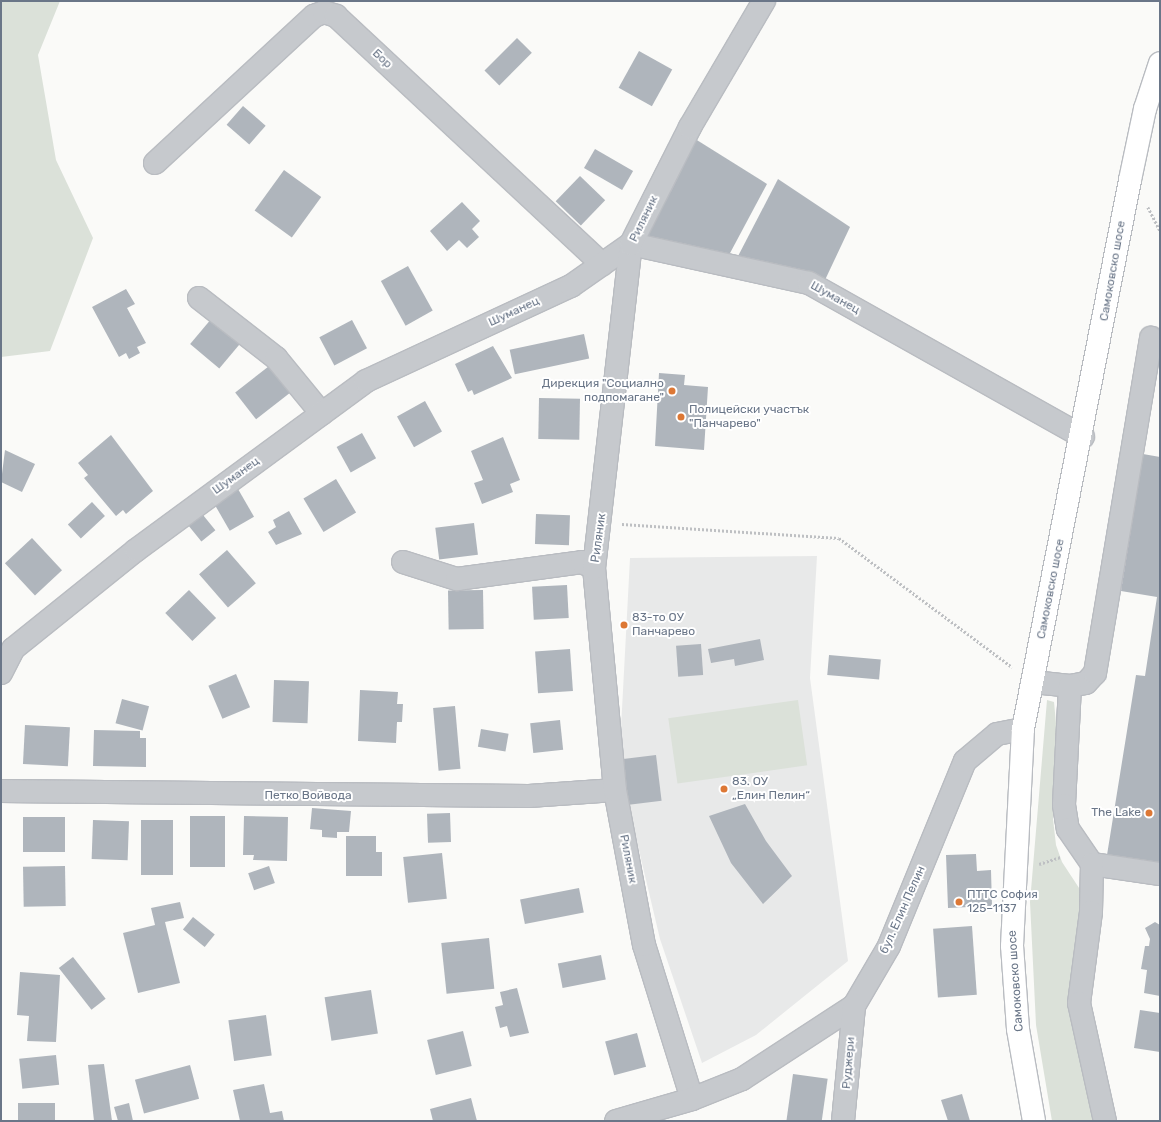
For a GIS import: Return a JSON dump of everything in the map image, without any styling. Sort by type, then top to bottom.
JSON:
[{"type":"main road","name":"Самоковско шосе","points":[[1034,1121],[1018,1029],[1012,946],[1014,871],[1023,730],[1083,437],[1145,109],[1160,63]]},
{"type":"street","name":"Риляник","points":[[692,1099],[644,945],[615,790],[594,568],[601,523],[631,244],[690,127],[764,1]]},
{"type":"street","name":"Бор","points":[[155,163],[314,16],[324,12],[336,16],[602,264]]},
{"type":"street","name":"Шуманец","points":[[1,672],[13,649],[130,555],[366,381],[571,286],[631,244],[809,283],[1083,437]]},
{"type":"street","points":[[199,298],[276,358],[322,414]]},
{"type":"street","points":[[1033,682],[1070,686],[1086,683],[1095,672],[1151,338]]},
{"type":"street","points":[[403,562],[457,579],[582,562],[594,568]]},
{"type":"street","points":[[1070,686],[1064,805],[1068,829],[1086,858],[1091,912],[1080,1003],[1105,1121]]},
{"type":"street","name":"бул. Елин Пелин","points":[[616,1121],[692,1099],[762,1068],[854,1006],[889,946],[965,761],[997,734],[1023,730]]},
{"type":"street","name":"Петко Войвода","points":[[1,791],[529,796],[615,790]]},
{"type":"street","points":[[1086,858],[1160,874]]},
{"type":"street","name":"Руджери","points":[[843,1121],[854,1006]]},
{"type":"path","points":[[1156,219],[1160,231]]},
{"type":"path","points":[[601,523],[839,538],[1033,682]]},
{"type":"path","points":[[1014,871],[1086,858]]},
{"type":"shaded area","points":[[1,1],[60,1],[38,55],[56,160],[93,238],[50,351],[1,357]]},
{"type":"shaded area","name":"83. ОУ „Елин Пелин“","points":[[817,556],[810,678],[848,961],[756,1035],[702,1063],[660,939],[619,766],[630,558]]},
{"type":"shaded area","points":[[798,700],[807,765],[677,784],[668,718]]},
{"type":"shaded area","points":[[1047,700],[1054,702],[1057,734],[1053,819],[1056,845],[1062,862],[1081,891],[1096,1121],[1052,1121],[1036,1025],[1030,902]]},
{"type":"building","points":[[517,38],[532,53],[499,85],[484,71]]},
{"type":"building","points":[[639,51],[672,69],[652,106],[619,88]]},
{"type":"building","points":[[243,106],[266,126],[249,145],[227,125]]},
{"type":"building","points":[[692,137],[767,184],[729,255],[641,234]]},
{"type":"building","points":[[595,149],[633,171],[622,190],[584,168]]},
{"type":"building","points":[[284,170],[321,197],[292,237],[255,210]]},
{"type":"building","points":[[580,176],[605,200],[581,225],[556,201]]},
{"type":"building","points":[[778,179],[850,227],[825,280],[735,262]]},
{"type":"building","points":[[462,202],[480,221],[472,229],[479,237],[467,248],[459,240],[447,251],[430,231]]},
{"type":"building","points":[[408,266],[433,311],[406,326],[381,281]]},
{"type":"building","points":[[126,289],[135,304],[127,308],[146,343],[137,347],[140,353],[129,359],[126,353],[119,357],[92,307]]},
{"type":"building","points":[[212,318],[241,342],[219,368],[190,344]]},
{"type":"building","points":[[352,320],[367,348],[334,366],[319,337]]},
{"type":"building","points":[[584,334],[589,358],[515,374],[510,350]]},
{"type":"building","points":[[493,346],[512,378],[474,395],[472,390],[468,392],[455,364]]},
{"type":"building","points":[[273,363],[294,390],[256,419],[235,393]]},
{"type":"building","name":"Полицейски участък \"Панчарево\"","points":[[659,373],[685,375],[684,385],[708,387],[704,450],[655,446]]},
{"type":"building","points":[[539,398],[580,399],[579,440],[538,439]]},
{"type":"building","points":[[425,401],[442,432],[414,447],[397,417]]},
{"type":"building","points":[[362,433],[376,458],[351,472],[337,447]]},
{"type":"building","points":[[111,435],[153,491],[126,514],[123,510],[116,516],[84,478],[88,475],[78,463]]},
{"type":"building","points":[[503,437],[520,480],[510,484],[513,492],[482,504],[474,483],[483,480],[471,451]]},
{"type":"building","points":[[5,450],[35,464],[22,492],[1,482]]},
{"type":"building","points":[[1143,454],[1160,457],[1160,864],[1107,855],[1136,675],[1145,676],[1157,597],[1121,591]]},
{"type":"building","points":[[336,479],[356,512],[324,532],[303,499]]},
{"type":"building","points":[[238,489],[254,517],[230,531],[214,503]]},
{"type":"building","points":[[92,502],[105,516],[81,538],[68,525]]},
{"type":"building","points":[[199,510],[215,530],[201,542],[185,521]]},
{"type":"building","points":[[289,511],[302,534],[276,545],[268,532],[276,527],[273,520]]},
{"type":"building","points":[[536,514],[570,515],[569,545],[535,544]]},
{"type":"building","points":[[474,523],[478,555],[439,560],[435,528]]},
{"type":"building","points":[[32,538],[62,570],[35,595],[5,563]]},
{"type":"building","points":[[227,550],[256,583],[228,607],[199,574]]},
{"type":"building","points":[[567,585],[569,618],[534,620],[532,587]]},
{"type":"building","points":[[189,590],[216,618],[192,641],[165,613]]},
{"type":"building","points":[[483,590],[484,629],[449,630],[448,591]]},
{"type":"building","points":[[760,639],[764,660],[735,666],[734,659],[711,663],[708,649]]},
{"type":"building","points":[[701,644],[703,675],[678,677],[676,646]]},
{"type":"building","points":[[570,649],[573,691],[538,693],[535,651]]},
{"type":"building","points":[[829,655],[881,660],[879,679],[827,675]]},
{"type":"building","points":[[236,674],[250,707],[222,719],[208,686]]},
{"type":"building","points":[[274,680],[309,681],[308,723],[273,722]]},
{"type":"building","points":[[360,690],[398,692],[397,704],[403,704],[402,722],[397,722],[396,743],[358,741]]},
{"type":"building","points":[[122,699],[149,706],[143,730],[116,723]]},
{"type":"building","points":[[455,706],[460,769],[439,771],[433,708]]},
{"type":"building","points":[[560,720],[563,750],[533,753],[530,723]]},
{"type":"building","points":[[25,725],[70,727],[68,766],[23,764]]},
{"type":"building","points":[[481,729],[509,734],[505,752],[478,747]]},
{"type":"building","points":[[94,730],[140,731],[140,738],[146,738],[146,767],[93,766]]},
{"type":"building","points":[[656,755],[662,801],[627,805],[621,759]]},
{"type":"building","points":[[745,804],[766,841],[792,876],[763,904],[731,863],[709,816]]},
{"type":"building","points":[[312,808],[351,811],[349,832],[337,832],[337,838],[322,837],[322,830],[310,829]]},
{"type":"building","points":[[450,813],[451,842],[428,843],[427,814]]},
{"type":"building","points":[[190,816],[225,816],[225,867],[190,867]]},
{"type":"building","points":[[244,816],[288,817],[287,861],[253,860],[254,855],[243,855]]},
{"type":"building","points":[[23,817],[65,817],[65,852],[23,852]]},
{"type":"building","points":[[93,820],[129,821],[128,860],[92,859]]},
{"type":"building","points":[[141,820],[173,820],[173,875],[141,875]]},
{"type":"building","points":[[346,836],[376,836],[376,852],[382,852],[382,876],[346,876]]},
{"type":"building","points":[[442,853],[447,899],[408,903],[403,857]]},
{"type":"building","points":[[976,854],[977,871],[991,870],[992,906],[948,908],[946,855]]},
{"type":"building","points":[[65,866],[66,906],[24,907],[23,867]]},
{"type":"building","points":[[269,866],[275,883],[254,890],[248,873]]},
{"type":"building","points":[[579,888],[584,913],[525,924],[520,899]]},
{"type":"building","points":[[180,902],[184,918],[165,922],[180,983],[138,993],[123,933],[155,925],[151,908]]},
{"type":"building","points":[[193,917],[215,935],[205,947],[183,929]]},
{"type":"building","points":[[1155,922],[1160,925],[1160,996],[1144,993],[1147,970],[1141,969],[1145,946],[1149,946],[1150,939],[1145,928]]},
{"type":"building","points":[[972,926],[977,995],[938,998],[933,929]]},
{"type":"building","points":[[489,938],[494,989],[447,994],[441,943]]},
{"type":"building","points":[[601,955],[606,980],[563,988],[558,963]]},
{"type":"building","points":[[73,957],[106,999],[91,1010],[59,968]]},
{"type":"building","points":[[20,972],[60,975],[56,1042],[27,1041],[29,1016],[17,1015]]},
{"type":"building","points":[[517,988],[529,1033],[510,1037],[507,1026],[500,1028],[495,1007],[503,1005],[500,992]]},
{"type":"building","points":[[371,990],[378,1033],[331,1041],[325,997]]},
{"type":"building","points":[[1140,1010],[1160,1013],[1160,1052],[1134,1048]]},
{"type":"building","points":[[266,1015],[272,1056],[234,1061],[228,1020]]},
{"type":"building","points":[[463,1031],[472,1066],[436,1075],[427,1040]]},
{"type":"building","points":[[637,1033],[646,1067],[614,1075],[605,1042]]},
{"type":"building","points":[[56,1055],[59,1085],[22,1089],[19,1059]]},
{"type":"building","points":[[104,1064],[112,1121],[94,1121],[88,1065]]},
{"type":"building","points":[[190,1065],[199,1099],[144,1114],[135,1080]]},
{"type":"building","points":[[793,1074],[828,1079],[822,1121],[786,1121]]},
{"type":"building","points":[[264,1084],[270,1113],[282,1111],[284,1121],[240,1121],[233,1090]]},
{"type":"building","points":[[962,1094],[970,1121],[948,1121],[941,1100]]},
{"type":"building","points":[[471,1098],[477,1121],[433,1121],[430,1109]]},
{"type":"building","points":[[18,1103],[55,1103],[55,1121],[18,1121]]},
{"type":"building","points":[[129,1103],[133,1121],[118,1121],[114,1107]]},
{"type":"place","name":"Дирекция \"Социално подпомагане\"","points":[[672,391]]},
{"type":"place","name":"Полицейски участък \"Панчарево\"","points":[[681,417]]},
{"type":"place","name":"83-то ОУ Панчарево","points":[[624,625]]},
{"type":"place","name":"83. ОУ „Елин Пелин“","points":[[724,789]]},
{"type":"place","name":"The Lake","points":[[1149,813]]},
{"type":"place","name":"ПТТС София 125–1137","points":[[959,902]]}]
